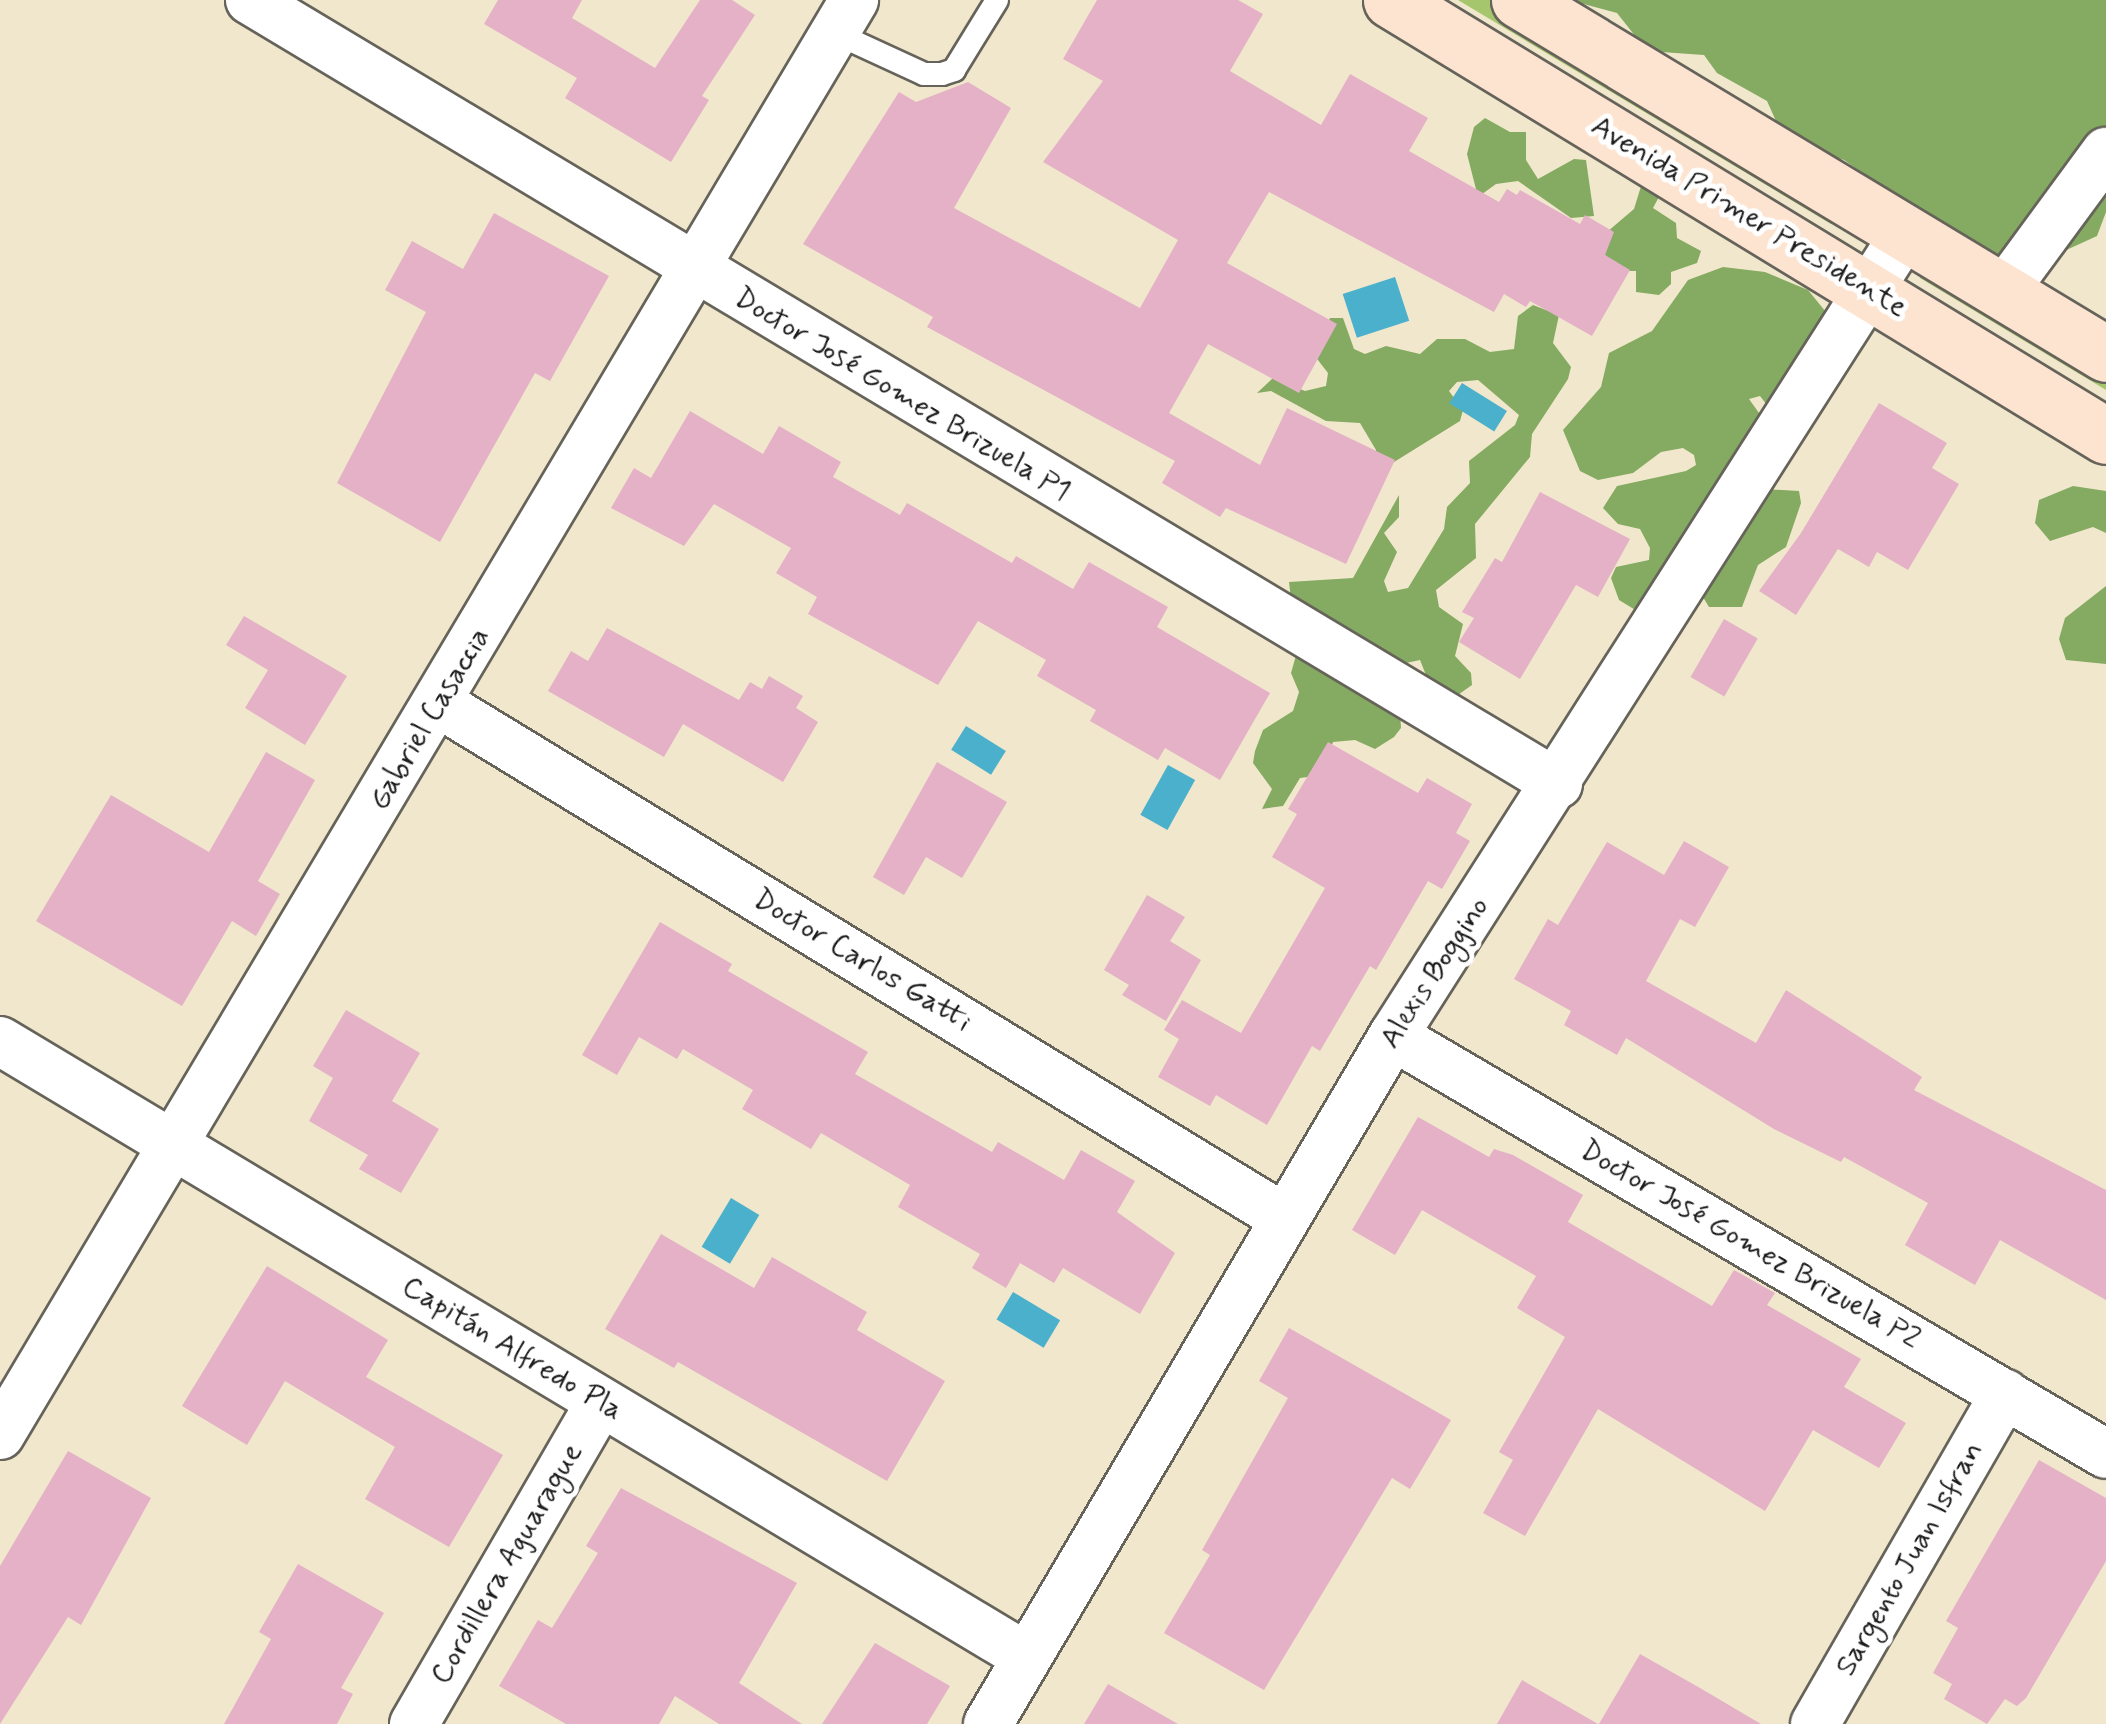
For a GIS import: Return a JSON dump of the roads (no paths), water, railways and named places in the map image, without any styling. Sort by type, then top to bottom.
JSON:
[{"type":"main road","name":"Avenida Primer Presidente","points":[[1391,0],[2106,436]]},
{"type":"main road","points":[[1519,0],[2106,354]]},
{"type":"street","name":"Doctor José Gomez Brizuela P1","points":[[250,0],[693,270],[1558,784]]},
{"type":"street","name":"Gabriel Casaccia","points":[[0,1435],[440,704],[844,16]]},
{"type":"street","points":[[2003,292],[2106,152]]},
{"type":"street","name":"Alexis Boggino","points":[[988,1724],[1393,1036],[1558,784],[1904,235]]},
{"type":"street","name":"Doctor Carlos Gatti","points":[[440,704],[1284,1218]]},
{"type":"street","name":"Doctor José Gomez Brizuela P2","points":[[1393,1036],[2106,1454]]},
{"type":"street","name":"Capitán Alfredo Pla","points":[[0,1040],[1025,1656]]},
{"type":"street","name":"Sargento Juan Isfran","points":[[1815,1724],[2005,1394]]},
{"type":"street","name":"Cordillera Aguarague","points":[[414,1724],[600,1403]]},
{"type":"lane","points":[[844,16],[924,74],[942,74],[954,70],[997,0]]},
{"type":"water","points":[[1395,277],[1409,321],[1357,338],[1343,294]]},
{"type":"water","points":[[1462,383],[1507,411],[1494,431],[1449,403]]},
{"type":"water","points":[[966,726],[1006,751],[991,775],[951,750]]},
{"type":"water","points":[[1168,765],[1195,780],[1167,830],[1140,815]]},
{"type":"water","points":[[731,1198],[759,1215],[730,1264],[702,1247]]},
{"type":"water","points":[[1013,1292],[1060,1320],[1044,1348],[997,1319]]}]
